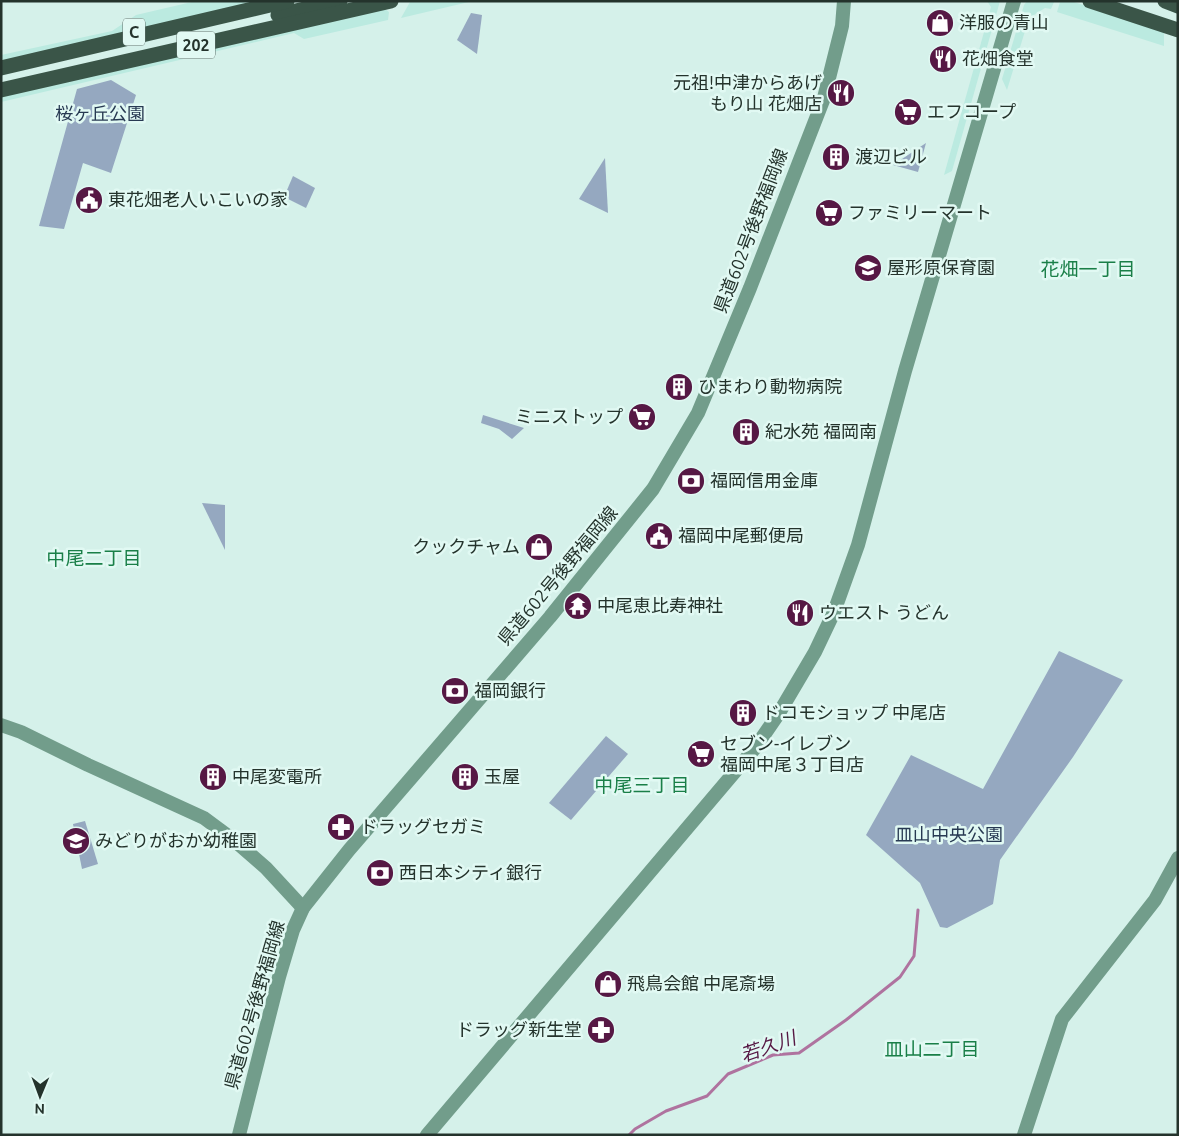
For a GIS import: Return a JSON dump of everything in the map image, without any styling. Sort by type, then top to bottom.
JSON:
[{"type":"highway","name":"C","points":[[1,66],[267,1]]},
{"type":"highway","name":"202","points":[[1,66],[286,1]]},
{"type":"highway","name":"C","points":[[1,81],[340,1]]},
{"type":"highway","name":"202","points":[[1,90],[391,1]]},
{"type":"highway","points":[[1090,1],[1178,30]]},
{"type":"highway","points":[[1116,1],[1178,21]]},
{"type":"highway","points":[[1165,1],[1178,4]]},
{"type":"highway","points":[[1171,1],[1178,4]]},
{"type":"street","name":"県道602号後野福岡線","points":[[239,1135],[279,977],[293,930],[303,908],[349,850],[571,592],[653,490],[698,413],[750,288],[824,98],[842,26],[844,1]]},
{"type":"street","points":[[427,1135],[756,748],[815,652],[834,612],[858,545],[905,371],[1014,1]]},
{"type":"street","points":[[1,725],[21,732],[97,770],[204,818],[236,841],[266,868],[303,908]]},
{"type":"street","points":[[1024,1135],[1062,1019],[1155,900],[1178,858]]},
{"type":"green space","points":[[471,13],[482,15],[477,54],[457,40]]},
{"type":"green space","name":"桜ヶ丘公園","points":[[111,80],[136,95],[111,173],[83,163],[64,229],[39,226],[77,89]]},
{"type":"green space","points":[[926,143],[918,172],[893,165]]},
{"type":"green space","points":[[605,158],[608,213],[579,199]]},
{"type":"green space","points":[[293,176],[315,188],[306,208],[284,197]]},
{"type":"green space","points":[[483,415],[524,428],[512,439],[499,429],[481,423]]},
{"type":"green space","points":[[202,503],[225,505],[225,550]]},
{"type":"green space","name":"皿山中央公園","points":[[1059,651],[1123,680],[1073,757],[1000,860],[993,904],[947,928],[940,927],[920,883],[866,835],[911,755],[983,789]]},
{"type":"green space","points":[[606,736],[628,754],[571,820],[549,803]]},
{"type":"green space","points":[[85,821],[98,864],[82,869],[73,824]]},
{"type":"shaded area","points":[[196,1],[259,1],[1,62],[1,55],[112,31],[136,15]]},
{"type":"shaded area","points":[[473,1],[401,18],[410,2]]},
{"type":"shaded area","points":[[987,1],[1000,1],[952,171],[944,175],[991,7]]},
{"type":"shaded area","points":[[1027,1],[1054,2],[1051,9],[1045,8],[1029,18],[1007,90],[1002,79],[1024,5]]},
{"type":"shaded area","points":[[1071,1],[1164,31],[1164,46],[1057,12],[1060,2]]},
{"type":"shaded area","points":[[385,9],[389,12],[388,20],[304,39],[294,33],[1,102],[1,95]]},
{"type":"waterway","name":"若久川","points":[[629,1135],[635,1129],[666,1111],[707,1096],[728,1074],[773,1055],[799,1053],[846,1020],[900,977],[914,956],[918,910]]},
{"type":"place","name":"洋服の青山","points":[[940,23]]},
{"type":"place","name":"花畑食堂","points":[[943,59]]},
{"type":"place","name":"元祖!中津からあげ もり山 花畑店","points":[[841,93]]},
{"type":"place","name":"エフコープ","points":[[908,112]]},
{"type":"place","name":"渡辺ビル","points":[[836,157]]},
{"type":"place","name":"東花畑老人いこいの家","points":[[89,200]]},
{"type":"place","name":"ファミリーマート","points":[[829,213]]},
{"type":"place","name":"屋形原保育園","points":[[868,268]]},
{"type":"place","name":"ひまわり動物病院","points":[[679,387]]},
{"type":"place","name":"ミニストップ","points":[[642,417]]},
{"type":"place","name":"紀水苑 福岡南","points":[[746,432]]},
{"type":"place","name":"福岡信用金庫","points":[[691,481]]},
{"type":"place","name":"福岡中尾郵便局","points":[[659,536]]},
{"type":"place","name":"クックチャム","points":[[539,547]]},
{"type":"place","name":"中尾恵比寿神社","points":[[578,606]]},
{"type":"place","name":"ウエスト うどん","points":[[800,613]]},
{"type":"place","name":"福岡銀行","points":[[455,691]]},
{"type":"place","name":"ドコモショップ 中尾店","points":[[743,713]]},
{"type":"place","name":"セブン-イレブン 福岡中尾３丁目店","points":[[701,754]]},
{"type":"place","name":"中尾変電所","points":[[213,777]]},
{"type":"place","name":"玉屋","points":[[465,777]]},
{"type":"place","name":"ドラッグセガミ","points":[[341,827]]},
{"type":"place","name":"みどりがおか幼稚園","points":[[76,841]]},
{"type":"place","name":"西日本シティ銀行","points":[[380,873]]},
{"type":"place","name":"飛鳥会館 中尾斎場","points":[[608,984]]},
{"type":"place","name":"ドラッグ新生堂","points":[[601,1030]]},
{"type":"district","name":"花畑一丁目","points":[[1088,269]]},
{"type":"district","name":"中尾二丁目","points":[[94,558]]},
{"type":"district","name":"中尾三丁目","points":[[642,785]]},
{"type":"district","name":"皿山二丁目","points":[[932,1049]]}]
